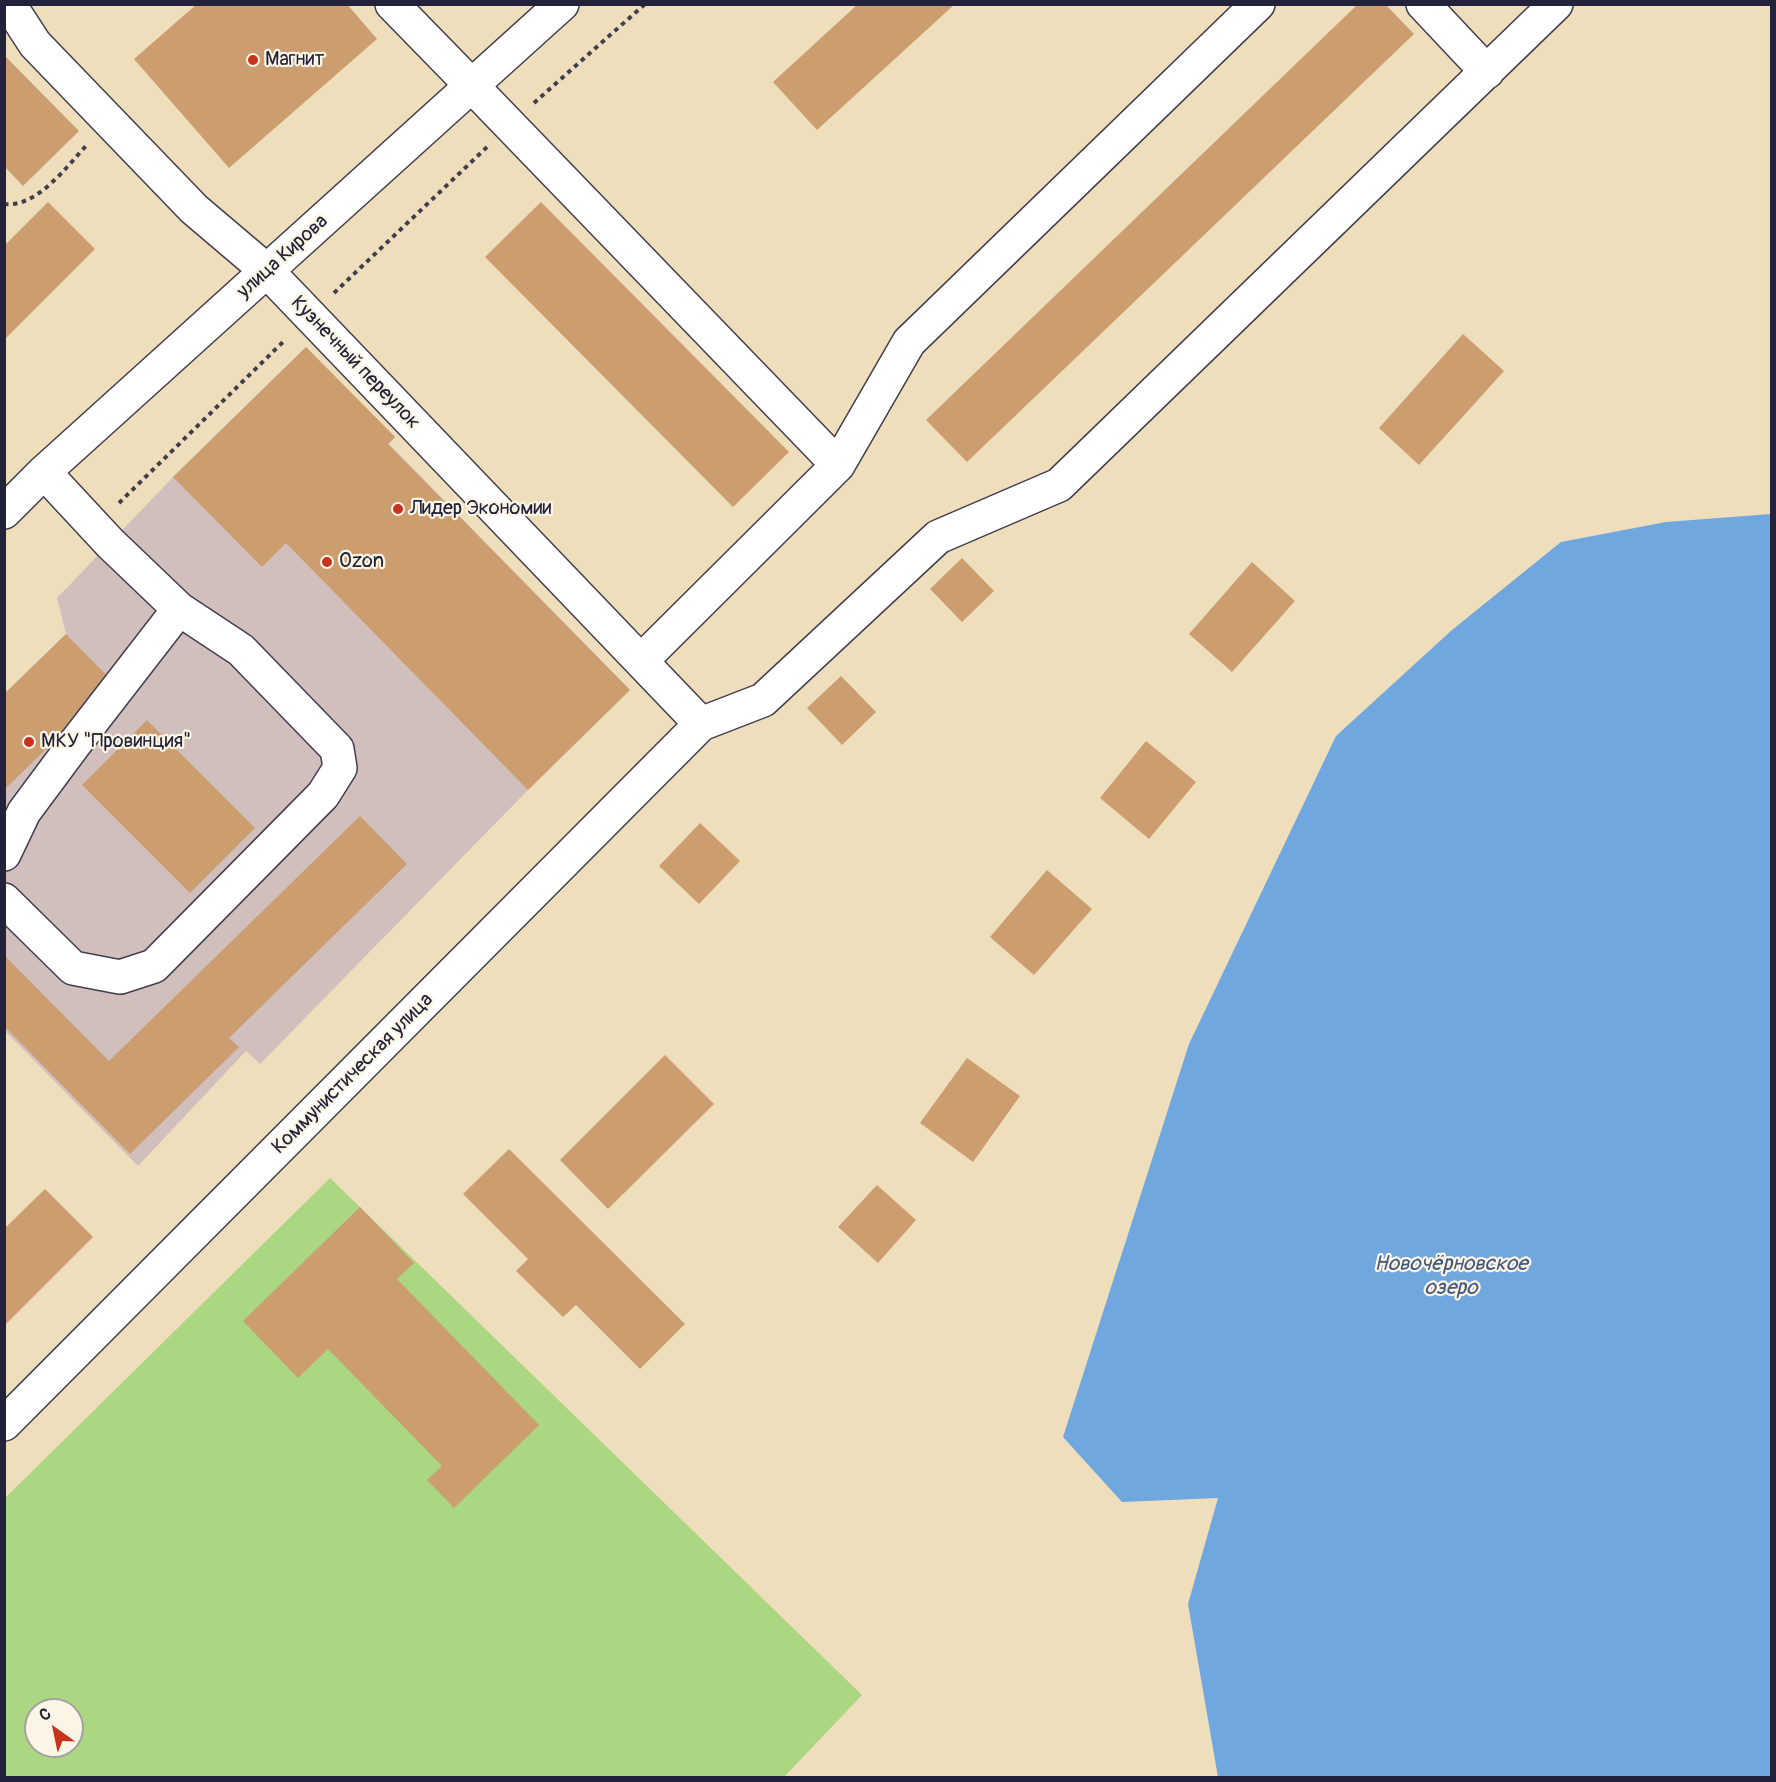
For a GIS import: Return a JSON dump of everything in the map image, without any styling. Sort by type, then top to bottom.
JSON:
[{"type":"street","name":"Кузнечный переулок","points":[[9,4],[35,44],[194,209],[267,271],[701,724]]},
{"type":"street","points":[[392,4],[838,465]]},
{"type":"street","name":"улица Кирова","points":[[4,512],[44,472],[562,4]]},
{"type":"street","points":[[641,661],[838,465],[909,342],[1258,4]]},
{"type":"street","points":[[1423,4],[1487,72]]},
{"type":"street","points":[[701,724],[763,699],[938,537],[1059,485],[1556,4]]},
{"type":"street","points":[[4,900],[72,968],[120,977],[154,966],[323,795],[340,768],[337,749],[241,650],[179,609],[44,472]]},
{"type":"street","points":[[4,854],[24,812],[179,609]]},
{"type":"street","name":"Коммунистическая улица","points":[[4,1424],[701,724]]},
{"type":"path","points":[[95,526],[510,124],[645,4]]},
{"type":"path","points":[[4,204],[11,205],[31,200],[110,122]]},
{"type":"shaded area","points":[[306,347],[395,437],[389,444],[630,690],[528,790],[260,1064],[246,1051],[138,1166],[5,1031],[5,694],[66,634],[57,598],[173,477]]},
{"type":"green space","points":[[330,1178],[862,1695],[784,1777],[5,1778],[5,1498]]},
{"type":"water","name":"Новочёрновское озеро","points":[[1771,514],[1771,1777],[1218,1777],[1188,1604],[1218,1498],[1122,1502],[1063,1437],[1189,1044],[1336,736],[1452,630],[1561,542],[1666,522]]},
{"type":"building","points":[[197,4],[347,4],[377,39],[229,168],[134,59]]},
{"type":"building","points":[[858,4],[955,4],[817,130],[773,82]]},
{"type":"building","points":[[1358,4],[1385,4],[1414,34],[967,462],[926,420]]},
{"type":"building","points":[[4,55],[79,131],[23,186],[4,166]]},
{"type":"building","points":[[48,202],[95,249],[4,340],[4,246]]},
{"type":"building","points":[[541,202],[789,452],[733,507],[485,257]]},
{"type":"building","points":[[1463,334],[1504,371],[1419,465],[1379,428]]},
{"type":"building","points":[[306,347],[395,437],[388,444],[630,690],[528,790],[286,543],[262,567],[173,477]]},
{"type":"building","points":[[962,558],[994,591],[962,622],[930,589]]},
{"type":"building","points":[[1252,562],[1295,601],[1232,672],[1189,634]]},
{"type":"building","name":"МКУ \"Провинция\"","points":[[66,634],[114,683],[4,790],[4,694]]},
{"type":"building","points":[[841,676],[876,712],[842,745],[807,708]]},
{"type":"building","points":[[147,720],[255,828],[190,893],[82,785]]},
{"type":"building","points":[[1146,741],[1196,782],[1149,839],[1100,798]]},
{"type":"building","points":[[360,816],[407,864],[229,1038],[239,1047],[130,1154],[4,1026],[4,955],[109,1061]]},
{"type":"building","points":[[700,823],[740,861],[699,904],[659,866]]},
{"type":"building","points":[[1047,870],[1092,909],[1034,975],[990,937]]},
{"type":"building","points":[[665,1055],[714,1104],[608,1209],[560,1160]]},
{"type":"building","points":[[967,1058],[1020,1096],[973,1162],[920,1123]]},
{"type":"building","points":[[509,1149],[685,1324],[640,1369],[576,1305],[563,1317],[516,1271],[528,1259],[463,1194]]},
{"type":"building","points":[[877,1185],[916,1220],[878,1263],[838,1227]]},
{"type":"building","points":[[45,1189],[93,1237],[4,1326],[4,1229]]},
{"type":"building","points":[[360,1207],[414,1263],[397,1279],[539,1425],[454,1508],[427,1480],[442,1466],[328,1349],[298,1378],[243,1321]]},
{"type":"place","name":"Магнит","points":[[253,60]]},
{"type":"place","name":"Лидер Экономии","points":[[398,509]]},
{"type":"place","name":"Ozon","points":[[327,562]]},
{"type":"place","name":"МКУ \"Провинция\"","points":[[29,742]]}]
